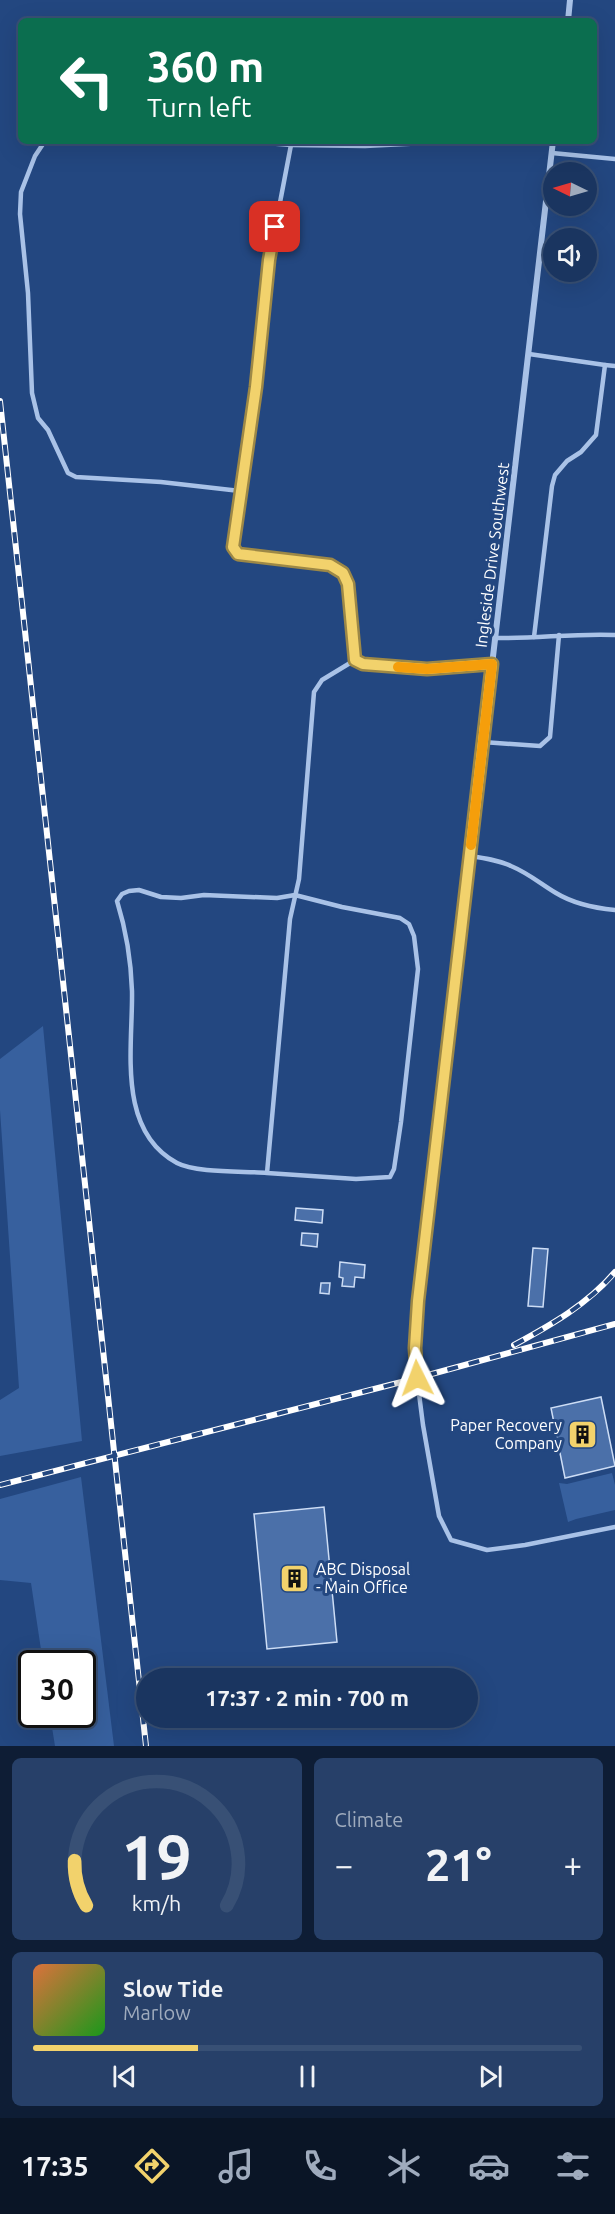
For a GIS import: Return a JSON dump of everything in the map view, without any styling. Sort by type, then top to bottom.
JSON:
[{"type":"street","points":[[568,18],[570,0]]},
{"type":"street","name":"Ingleside Drive Southwest","points":[[417,1378],[415,1348],[418,1301],[553,144]]},
{"type":"lane","points":[[43,144],[35,156],[21,192],[20,214],[28,293],[32,393],[38,418],[48,430],[68,473],[76,477],[240,490]]},
{"type":"lane","points":[[278,144],[365,146],[406,144]]},
{"type":"lane","points":[[291,145],[269,260],[256,387],[233,547],[238,554],[330,565],[343,573],[348,584],[355,660]]},
{"type":"lane","points":[[552,153],[615,159]]},
{"type":"lane","points":[[529,354],[615,366]]},
{"type":"lane","points":[[534,638],[552,486],[555,475],[567,461],[581,452],[596,435],[606,365]]},
{"type":"lane","points":[[483,742],[540,747],[548,742],[559,635]]},
{"type":"lane","points":[[495,638],[615,635]]},
{"type":"lane","points":[[355,660],[363,664],[427,669],[492,664]]},
{"type":"lane","points":[[267,1173],[290,919],[299,879],[314,692],[322,680],[355,660]]},
{"type":"lane","points":[[470,856],[510,865],[535,878],[557,894],[586,906],[615,910]]},
{"type":"lane","points":[[139,890],[161,897],[181,898],[204,895],[278,898],[295,895],[400,918],[409,924],[414,936],[418,969],[401,1122],[394,1169],[390,1177],[356,1179],[267,1173],[197,1168],[177,1163],[158,1149],[143,1130],[135,1109],[131,1059],[132,990],[129,951],[117,901],[122,894],[139,890]]},
{"type":"lane","name":"Ingleside Drive Southwest","points":[[417,1378],[439,1516],[451,1540],[487,1550],[615,1527]]},
{"type":"shaded area","points":[[43,1026],[82,1441],[0,1456],[0,1400],[19,1388],[0,1110],[0,1059]]},
{"type":"shaded area","points":[[612,1473],[615,1485],[615,1510],[568,1522],[559,1483],[567,1484]]},
{"type":"shaded area","points":[[81,1477],[114,1746],[55,1746],[52,1728],[96,1728],[96,1650],[41,1650],[31,1583],[0,1580],[0,1499]]},
{"type":"building","points":[[296,1208],[323,1210],[322,1223],[295,1220]]},
{"type":"building","points":[[302,1233],[318,1234],[317,1247],[301,1245]]},
{"type":"building","points":[[533,1248],[548,1249],[543,1307],[528,1306]]},
{"type":"building","points":[[340,1262],[365,1265],[364,1278],[355,1277],[354,1287],[342,1286],[343,1278],[339,1277]]},
{"type":"building","points":[[321,1283],[330,1283],[329,1294],[320,1293]]},
{"type":"building","name":"Paper Recovery Company","points":[[601,1397],[615,1466],[565,1478],[551,1408]]},
{"type":"building","name":"ABC Disposal - Main Office","points":[[324,1507],[337,1642],[267,1649],[254,1514]]},
{"type":"railway","points":[[0,401],[146,1746]]},
{"type":"railway","points":[[514,1345],[581,1304],[615,1272]]},
{"type":"railway","points":[[0,1485],[417,1378],[615,1324]]},
{"type":"slow traffic","points":[[398,667],[427,669],[492,664],[471,845]]},
{"type":"place","name":"Paper Recovery Company","points":[[583,1434]]},
{"type":"place","name":"ABC Disposal - Main Office","points":[[295,1578]]},
{"type":"route","points":[[275,227],[269,260],[247,458],[240,490],[233,547],[238,554],[330,565],[343,573],[348,584],[355,660],[363,664],[427,669],[492,664],[418,1301],[415,1348],[417,1378]]}]
